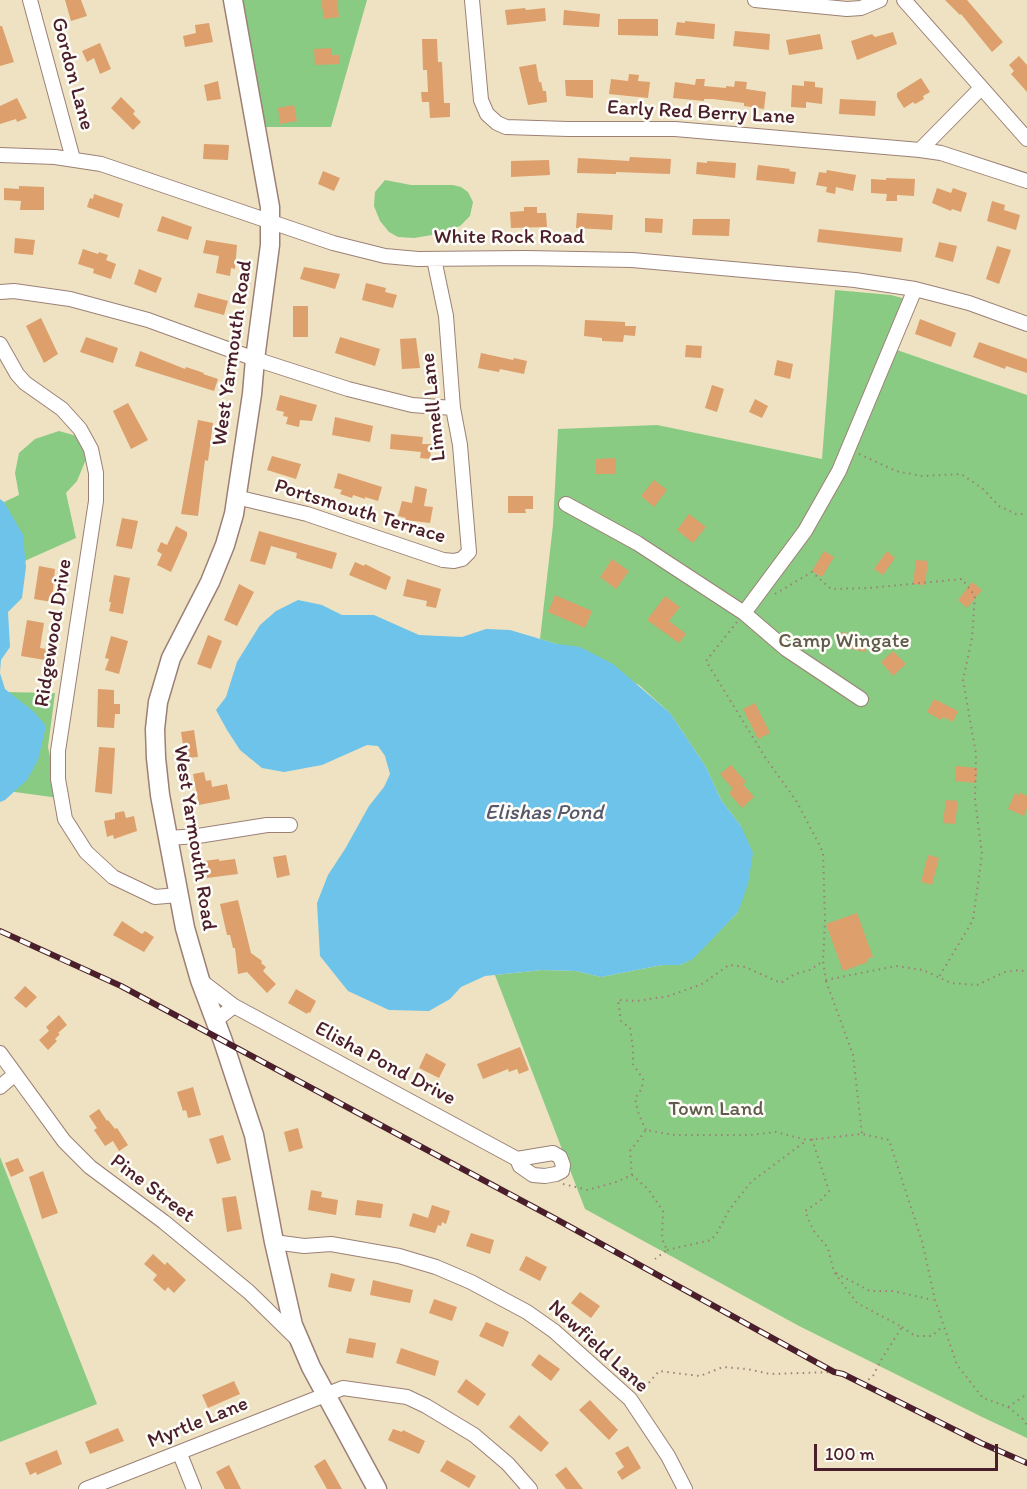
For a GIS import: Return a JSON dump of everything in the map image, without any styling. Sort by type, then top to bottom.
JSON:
[{"type":"main road","name":"West Yarmouth Road","points":[[233,0],[263,164],[271,222],[270,245],[252,394],[234,514],[225,545],[210,582],[171,658],[158,702],[155,729],[156,758],[178,894],[200,980],[254,1135],[273,1242],[298,1340],[376,1489]]},
{"type":"street","name":"Gordon Lane","points":[[30,0],[74,159]]},
{"type":"street","name":"Early Red Berry Lane","points":[[472,0],[481,100],[487,114],[496,123],[506,127],[675,129],[920,150],[941,153],[1027,182]]},
{"type":"street","points":[[755,0],[847,9],[861,8],[880,0]]},
{"type":"street","points":[[904,0],[1027,139]]},
{"type":"street","points":[[920,150],[981,88]]},
{"type":"street","name":"White Rock Road","points":[[0,155],[74,159],[114,167],[367,253],[402,258],[434,259],[632,260],[826,277],[915,289],[969,303],[1027,324]]},
{"type":"street","name":"Linnell Lane","points":[[434,259],[446,316],[453,408],[460,445],[469,552]]},
{"type":"street","points":[[744,613],[804,531],[840,471],[915,289]]},
{"type":"street","points":[[0,292],[39,293],[112,309],[348,389],[412,405],[453,408]]},
{"type":"street","name":"Ridgewood Drive","points":[[0,344],[17,374],[25,383],[62,409],[80,429],[91,449],[96,473],[96,501],[58,751],[59,789],[65,819],[86,852],[113,877],[155,897],[178,894]]},
{"type":"street","name":"Portsmouth Terrace","points":[[236,497],[307,514],[443,560],[462,559],[469,552]]},
{"type":"street","points":[[566,504],[637,543],[744,613],[786,649],[861,699]]},
{"type":"street","points":[[168,838],[198,836],[267,825],[290,825]]},
{"type":"street","name":"Elisha Pond Drive","points":[[200,980],[234,1006],[517,1159],[520,1166],[533,1175],[556,1174]]},
{"type":"street","points":[[215,1021],[234,1006]]},
{"type":"street","name":"Pine Street","points":[[0,1053],[14,1076],[64,1141],[90,1167],[164,1222],[249,1292],[298,1340]]},
{"type":"street","points":[[0,1087],[14,1076]]},
{"type":"street","points":[[517,1159],[553,1153],[560,1157],[563,1165],[562,1170],[556,1174]]},
{"type":"street","name":"Newfield Lane","points":[[273,1242],[304,1246],[331,1244],[390,1255],[436,1267],[471,1282],[527,1312],[554,1331],[630,1399],[668,1456],[685,1489]]},
{"type":"street","name":"Myrtle Lane","points":[[86,1489],[180,1454],[338,1389],[348,1388],[407,1397],[426,1406],[474,1435],[508,1464],[530,1489]]},
{"type":"street","points":[[180,1454],[194,1489]]},
{"type":"path","points":[[849,449],[896,471],[922,476],[961,474],[982,488],[999,506],[1016,514],[1027,514]]},
{"type":"path","points":[[772,596],[812,572],[831,589],[869,588],[962,579],[975,596],[972,638],[963,680],[976,754],[975,800],[982,854],[973,920],[939,977]]},
{"type":"path","points":[[744,613],[706,661],[765,757],[797,802],[823,852],[826,980],[854,1055],[862,1134]]},
{"type":"path","points":[[646,1130],[635,1099],[642,1088],[643,1079],[633,1064],[630,1028],[621,1021],[618,1000],[637,1001],[669,996],[702,984],[729,965],[745,967],[781,983],[824,961]]},
{"type":"path","points":[[826,980],[896,966],[924,970],[951,983],[977,986],[1005,972],[1020,970],[1027,972]]},
{"type":"path","points":[[646,1130],[675,1135],[729,1136],[776,1132],[807,1140]]},
{"type":"path","points":[[646,1130],[630,1151],[632,1175],[648,1189],[663,1211],[662,1239],[667,1250]]},
{"type":"path","points":[[655,1259],[667,1250],[711,1240],[729,1210],[751,1182],[807,1140],[862,1134],[889,1140],[922,1241],[935,1300],[957,1365],[983,1398],[1008,1407],[1024,1420],[1027,1426]]},
{"type":"path","points":[[812,1138],[829,1191],[805,1211],[813,1230],[828,1248],[834,1272],[857,1303],[915,1336],[932,1336],[944,1326]]},
{"type":"path","points":[[556,1174],[563,1185],[588,1190],[632,1175]]},
{"type":"path","points":[[834,1272],[870,1291],[893,1291],[935,1300]]},
{"type":"path","points":[[863,1384],[873,1376],[902,1327]]},
{"type":"path","points":[[630,1399],[644,1389],[659,1371],[700,1376],[723,1367],[770,1374],[834,1372]]},
{"type":"path","points":[[1008,1407],[1027,1394]]},
{"type":"green space","points":[[241,0],[367,0],[331,127],[264,127]]},
{"type":"green space","points":[[385,180],[411,185],[461,187],[468,192],[473,202],[470,216],[460,226],[438,234],[414,238],[398,237],[389,232],[380,221],[374,206],[375,192]]},
{"type":"green space","name":"Camp Wingate","points":[[835,290],[891,295],[913,301],[897,350],[1027,395],[1027,1438],[799,1326],[585,1209],[495,975],[542,970],[576,971],[601,977],[662,965],[680,965],[692,959],[738,912],[741,826],[721,800],[706,767],[670,713],[639,685],[557,644],[540,639],[553,525],[558,429],[657,425],[822,459]]},
{"type":"green space","points":[[59,431],[80,437],[89,452],[77,481],[66,493],[76,538],[0,572],[0,507],[5,504],[4,502],[19,495],[15,473],[19,453],[35,439]]},
{"type":"green space","points":[[3,692],[55,693],[48,747],[59,798],[0,790]]},
{"type":"green space","points":[[0,1157],[97,1404],[0,1442]]},
{"type":"water","points":[[0,499],[23,535],[26,567],[22,598],[8,612],[10,647],[1,660],[0,672]]},
{"type":"water","name":"Elishas Pond","points":[[298,600],[322,605],[342,615],[374,615],[419,635],[462,637],[486,629],[510,630],[557,644],[580,647],[613,664],[670,713],[706,767],[721,800],[741,826],[753,853],[748,884],[738,912],[693,959],[680,965],[662,965],[601,977],[576,971],[542,970],[485,976],[461,987],[450,999],[429,1011],[389,1010],[348,991],[320,956],[317,903],[328,875],[369,806],[384,787],[390,774],[385,756],[378,746],[367,745],[322,765],[284,772],[262,768],[240,750],[216,710],[226,697],[237,662],[260,625],[276,611]]},
{"type":"water","points":[[0,673],[5,689],[34,712],[46,726],[38,760],[27,780],[0,802]]},
{"type":"building","points":[[65,0],[81,0],[87,16],[71,21]]},
{"type":"building","points":[[321,0],[337,0],[339,17],[324,19]]},
{"type":"building","points":[[945,0],[967,0],[1003,42],[992,52],[961,14]]},
{"type":"building","points":[[525,8],[526,10],[545,8],[546,21],[507,25],[505,10]]},
{"type":"building","points":[[564,10],[600,14],[599,27],[563,25]]},
{"type":"building","points":[[618,19],[658,19],[658,36],[618,35]]},
{"type":"building","points":[[685,21],[715,24],[714,39],[675,35],[677,22],[685,23]]},
{"type":"building","points":[[209,23],[213,42],[185,47],[183,36],[196,33],[195,25]]},
{"type":"building","points":[[0,26],[2,26],[14,62],[0,66]]},
{"type":"building","points":[[735,31],[770,34],[769,50],[733,46]]},
{"type":"building","points":[[893,32],[897,44],[857,60],[851,41],[872,34],[875,37]]},
{"type":"building","points":[[820,34],[823,49],[789,55],[786,40]]},
{"type":"building","points":[[422,39],[437,39],[438,62],[442,62],[444,103],[450,103],[450,117],[430,118],[429,102],[422,102],[421,92],[428,92],[427,70],[423,70]]},
{"type":"building","points":[[100,43],[111,69],[100,74],[94,58],[87,62],[82,51]]},
{"type":"building","points":[[332,48],[332,55],[340,55],[340,64],[315,65],[314,49]]},
{"type":"building","points":[[1019,56],[1027,65],[1027,92],[1011,74],[1014,71],[1009,65]]},
{"type":"building","points":[[536,64],[539,82],[541,82],[543,91],[546,91],[547,102],[528,105],[519,67]]},
{"type":"building","points":[[629,74],[639,75],[638,81],[650,82],[648,98],[609,94],[611,79],[628,81]]},
{"type":"building","points":[[921,78],[930,92],[923,96],[924,99],[904,108],[897,93]]},
{"type":"building","points":[[696,79],[705,79],[704,86],[726,88],[726,86],[734,87],[735,81],[747,82],[746,89],[766,92],[764,109],[744,106],[744,103],[713,99],[704,99],[704,101],[673,98],[675,82],[695,85]]},
{"type":"building","points":[[565,80],[593,80],[593,98],[566,96]]},
{"type":"building","points":[[218,81],[221,99],[207,101],[204,85]]},
{"type":"building","points":[[804,81],[815,82],[815,87],[823,88],[822,104],[806,102],[806,108],[791,107],[792,85],[804,86]]},
{"type":"building","points":[[121,97],[135,111],[133,114],[141,122],[133,130],[111,108]]},
{"type":"building","points":[[17,98],[27,118],[0,124],[0,106]]},
{"type":"building","points":[[840,99],[876,101],[875,116],[839,114]]},
{"type":"building","points":[[294,105],[297,121],[280,124],[278,108]]},
{"type":"building","points":[[204,144],[229,145],[228,160],[203,159]]},
{"type":"building","points":[[630,157],[671,159],[670,174],[577,173],[578,158],[629,161]]},
{"type":"building","points":[[549,160],[550,175],[511,177],[511,161]]},
{"type":"building","points":[[707,161],[736,163],[735,178],[696,174],[697,162],[707,163]]},
{"type":"building","points":[[758,165],[790,169],[789,171],[796,172],[794,184],[756,180]]},
{"type":"building","points":[[827,170],[856,175],[853,191],[836,187],[835,194],[826,192],[827,187],[816,185],[819,172],[826,173]]},
{"type":"building","points":[[323,171],[340,178],[334,191],[318,184]]},
{"type":"building","points":[[886,178],[915,179],[914,196],[897,195],[897,201],[886,201],[887,194],[871,193],[871,179],[886,180]]},
{"type":"building","points":[[19,186],[44,187],[44,210],[20,210],[21,201],[4,200],[4,188],[19,189]]},
{"type":"building","points":[[937,188],[951,193],[953,188],[967,193],[961,212],[952,209],[951,211],[932,203]]},
{"type":"building","points":[[94,194],[123,204],[119,218],[87,207]]},
{"type":"building","points":[[992,201],[1005,205],[1004,210],[1020,215],[1016,230],[987,221]]},
{"type":"building","points":[[524,207],[537,207],[537,213],[546,213],[547,227],[511,228],[510,212],[524,211]]},
{"type":"building","points":[[577,213],[613,215],[612,230],[576,228]]},
{"type":"building","points":[[162,216],[192,227],[188,240],[157,231]]},
{"type":"building","points":[[645,218],[663,219],[662,233],[645,232]]},
{"type":"building","points":[[693,219],[730,219],[729,236],[692,235]]},
{"type":"building","points":[[819,229],[903,238],[901,252],[817,242]]},
{"type":"building","points":[[15,238],[35,240],[33,255],[14,253]]},
{"type":"building","points":[[206,240],[237,245],[235,269],[231,268],[230,276],[216,273],[219,256],[203,253]]},
{"type":"building","points":[[939,242],[957,246],[953,262],[935,257]]},
{"type":"building","points":[[997,246],[1011,250],[999,284],[986,279]]},
{"type":"building","points":[[83,249],[108,255],[106,260],[116,264],[111,279],[93,273],[94,269],[78,264]]},
{"type":"building","points":[[304,267],[340,274],[335,289],[300,279]]},
{"type":"building","points":[[139,269],[162,278],[156,293],[134,284]]},
{"type":"building","points":[[366,283],[386,288],[385,292],[397,295],[393,308],[362,300]]},
{"type":"building","points":[[198,293],[228,301],[224,315],[194,307]]},
{"type":"building","points":[[293,306],[308,306],[308,337],[293,337]]},
{"type":"building","points":[[41,318],[58,354],[44,363],[26,326]]},
{"type":"building","points":[[920,319],[956,333],[951,347],[915,334]]},
{"type":"building","points":[[585,320],[625,322],[625,326],[636,326],[635,336],[624,335],[623,342],[602,341],[602,338],[584,336]]},
{"type":"building","points":[[86,337],[118,348],[113,363],[80,352]]},
{"type":"building","points":[[340,337],[380,349],[375,366],[335,353]]},
{"type":"building","points":[[416,338],[420,368],[402,369],[400,339]]},
{"type":"building","points":[[979,342],[1027,359],[1027,373],[1006,366],[1005,369],[973,357]]},
{"type":"building","points":[[686,345],[702,346],[701,358],[685,357]]},
{"type":"building","points":[[140,351],[218,379],[214,391],[135,366]]},
{"type":"building","points":[[481,353],[527,361],[524,374],[500,369],[499,372],[478,368]]},
{"type":"building","points":[[777,360],[793,364],[790,379],[774,375]]},
{"type":"building","points":[[712,385],[724,389],[717,412],[705,408]]},
{"type":"building","points":[[280,395],[317,405],[312,421],[300,420],[299,427],[286,424],[288,417],[283,416],[284,412],[276,410]]},
{"type":"building","points":[[755,399],[768,406],[762,418],[749,412]]},
{"type":"building","points":[[128,403],[148,440],[131,449],[113,411]]},
{"type":"building","points":[[335,417],[373,426],[370,442],[332,435]]},
{"type":"building","points":[[198,420],[213,423],[208,461],[205,460],[198,516],[181,514]]},
{"type":"building","points":[[391,434],[423,437],[422,444],[432,444],[430,459],[420,458],[421,452],[390,449]]},
{"type":"building","points":[[272,456],[301,464],[296,479],[267,470]]},
{"type":"building","points":[[616,458],[616,474],[596,474],[596,459]]},
{"type":"building","points":[[338,473],[382,487],[378,501],[340,494],[342,490],[334,488]]},
{"type":"building","points":[[654,480],[667,490],[654,507],[641,496]]},
{"type":"building","points":[[415,486],[427,489],[424,506],[433,507],[430,523],[405,520],[406,518],[398,516],[402,501],[412,503]]},
{"type":"building","points":[[508,496],[533,496],[533,509],[525,509],[526,513],[508,513]]},
{"type":"building","points":[[689,514],[706,527],[693,543],[677,530]]},
{"type":"building","points":[[122,518],[138,521],[132,549],[116,546]]},
{"type":"building","points":[[176,526],[187,532],[187,536],[171,572],[157,565],[162,554],[157,551],[161,542],[167,545]]},
{"type":"building","points":[[259,531],[337,553],[332,569],[296,558],[297,553],[271,546],[265,565],[250,561]]},
{"type":"building","points":[[824,551],[834,557],[822,577],[812,571]]},
{"type":"building","points":[[887,551],[895,558],[883,575],[874,569]]},
{"type":"building","points":[[612,559],[629,571],[616,589],[600,577]]},
{"type":"building","points":[[916,560],[928,561],[925,585],[913,584]]},
{"type":"building","points":[[355,562],[364,566],[365,564],[391,577],[386,590],[349,575]]},
{"type":"building","points":[[39,566],[55,569],[52,602],[34,599]]},
{"type":"building","points":[[114,575],[130,578],[123,614],[109,611]]},
{"type":"building","points":[[407,579],[441,589],[436,608],[426,606],[427,601],[403,596]]},
{"type":"building","points":[[972,582],[982,590],[967,608],[958,600]]},
{"type":"building","points":[[239,584],[254,592],[237,626],[224,620]]},
{"type":"building","points":[[555,595],[592,611],[585,628],[548,612]]},
{"type":"building","points":[[665,596],[680,607],[669,621],[686,634],[679,643],[647,620]]},
{"type":"building","points":[[27,620],[44,623],[40,648],[47,649],[45,660],[21,656]]},
{"type":"building","points":[[842,632],[868,639],[865,652],[839,646]]},
{"type":"building","points":[[208,635],[222,641],[211,669],[197,664]]},
{"type":"building","points":[[111,636],[128,641],[119,674],[105,670],[109,659],[105,658]]},
{"type":"building","points":[[893,651],[906,664],[893,676],[881,662]]},
{"type":"building","points":[[98,689],[114,690],[114,704],[120,704],[120,714],[115,714],[114,728],[97,727]]},
{"type":"building","points":[[934,699],[958,711],[953,722],[943,717],[941,720],[927,712]]},
{"type":"building","points":[[755,703],[770,733],[758,739],[743,709]]},
{"type":"building","points":[[194,730],[198,757],[185,758],[181,732]]},
{"type":"building","points":[[99,747],[115,748],[112,794],[95,792]]},
{"type":"building","points":[[731,765],[746,782],[743,784],[754,797],[742,808],[729,793],[733,789],[720,774]]},
{"type":"building","points":[[956,766],[977,768],[976,783],[955,781]]},
{"type":"building","points":[[204,772],[206,781],[211,780],[212,787],[227,784],[230,799],[199,805],[193,774]]},
{"type":"building","points":[[1019,792],[1027,796],[1024,816],[1008,809],[1015,793],[1019,795]]},
{"type":"building","points":[[946,800],[958,801],[955,824],[943,823]]},
{"type":"building","points":[[124,811],[126,818],[134,816],[137,831],[114,839],[113,835],[107,837],[104,821],[115,819],[115,813]]},
{"type":"building","points":[[286,855],[290,875],[277,878],[273,857]]},
{"type":"building","points":[[928,855],[939,858],[932,885],[921,882]]},
{"type":"building","points":[[219,859],[219,861],[235,859],[238,874],[207,878],[204,861]]},
{"type":"building","points":[[238,900],[251,953],[262,961],[261,963],[266,967],[263,971],[276,984],[267,993],[247,972],[238,974],[235,948],[233,948],[230,935],[227,935],[220,904]]},
{"type":"building","points":[[857,913],[873,957],[867,959],[868,962],[843,971],[826,924]]},
{"type":"building","points":[[122,921],[142,934],[145,931],[154,937],[144,952],[113,935]]},
{"type":"building","points":[[25,986],[37,997],[26,1008],[14,998]]},
{"type":"building","points":[[296,989],[316,1001],[310,1013],[307,1014],[288,1003]]},
{"type":"building","points":[[59,1015],[67,1025],[58,1033],[60,1034],[55,1039],[57,1041],[48,1050],[39,1040],[49,1031],[46,1027]]},
{"type":"building","points":[[520,1047],[529,1070],[519,1074],[517,1069],[509,1072],[508,1069],[483,1079],[477,1064]]},
{"type":"building","points":[[426,1053],[446,1064],[439,1078],[419,1068]]},
{"type":"building","points":[[193,1087],[201,1115],[188,1118],[186,1110],[183,1111],[177,1092]]},
{"type":"building","points":[[99,1109],[107,1121],[115,1129],[117,1128],[128,1145],[119,1151],[113,1141],[105,1146],[94,1130],[97,1128],[89,1116]]},
{"type":"building","points":[[298,1128],[303,1148],[289,1152],[284,1132]]},
{"type":"building","points":[[223,1135],[231,1160],[217,1164],[209,1139]]},
{"type":"building","points":[[18,1158],[24,1171],[11,1177],[5,1163]]},
{"type":"building","points":[[43,1171],[58,1213],[42,1219],[29,1177]]},
{"type":"building","points":[[311,1190],[322,1192],[321,1197],[338,1200],[336,1215],[308,1210]]},
{"type":"building","points":[[236,1196],[242,1229],[227,1232],[222,1198]]},
{"type":"building","points":[[357,1200],[383,1204],[381,1218],[355,1215]]},
{"type":"building","points":[[432,1205],[450,1211],[446,1224],[442,1222],[441,1226],[438,1225],[435,1233],[409,1226],[413,1213],[428,1218]]},
{"type":"building","points":[[471,1233],[494,1240],[490,1254],[466,1246]]},
{"type":"building","points":[[153,1254],[165,1265],[167,1262],[186,1280],[174,1293],[168,1287],[165,1291],[153,1280],[157,1275],[144,1264]]},
{"type":"building","points":[[526,1256],[547,1267],[540,1281],[519,1270]]},
{"type":"building","points":[[331,1273],[355,1279],[351,1292],[328,1287]]},
{"type":"building","points":[[373,1280],[413,1290],[410,1303],[370,1295]]},
{"type":"building","points":[[580,1292],[600,1306],[591,1318],[571,1303]]},
{"type":"building","points":[[434,1299],[457,1307],[452,1321],[429,1313]]},
{"type":"building","points":[[486,1322],[509,1332],[503,1347],[479,1336]]},
{"type":"building","points":[[349,1338],[376,1343],[373,1358],[346,1353]]},
{"type":"building","points":[[401,1348],[439,1361],[435,1376],[396,1363]]},
{"type":"building","points":[[539,1354],[560,1369],[551,1381],[531,1365]]},
{"type":"building","points":[[466,1379],[486,1394],[478,1406],[457,1392]]},
{"type":"building","points":[[234,1381],[240,1394],[208,1408],[202,1395]]},
{"type":"building","points":[[590,1400],[618,1430],[609,1440],[579,1410]]},
{"type":"building","points":[[519,1415],[549,1443],[541,1452],[509,1427]]},
{"type":"building","points":[[118,1428],[124,1441],[90,1454],[85,1442]]},
{"type":"building","points":[[393,1429],[402,1432],[403,1430],[425,1441],[419,1454],[388,1440]]},
{"type":"building","points":[[628,1446],[641,1468],[622,1480],[617,1472],[624,1467],[615,1453]]},
{"type":"building","points":[[57,1450],[62,1464],[37,1475],[36,1472],[30,1475],[25,1463]]},
{"type":"building","points":[[325,1459],[342,1489],[327,1489],[314,1466]]},
{"type":"building","points":[[447,1460],[476,1476],[469,1488],[440,1471]]},
{"type":"building","points":[[229,1465],[241,1489],[225,1489],[216,1472]]},
{"type":"building","points":[[566,1467],[583,1489],[566,1489],[555,1475]]},
{"type":"railway","points":[[0,931],[121,986],[554,1218],[834,1372],[843,1374],[981,1443],[1027,1463]]},
{"type":"park label","name":"Town Land","points":[[716,1110]]}]
